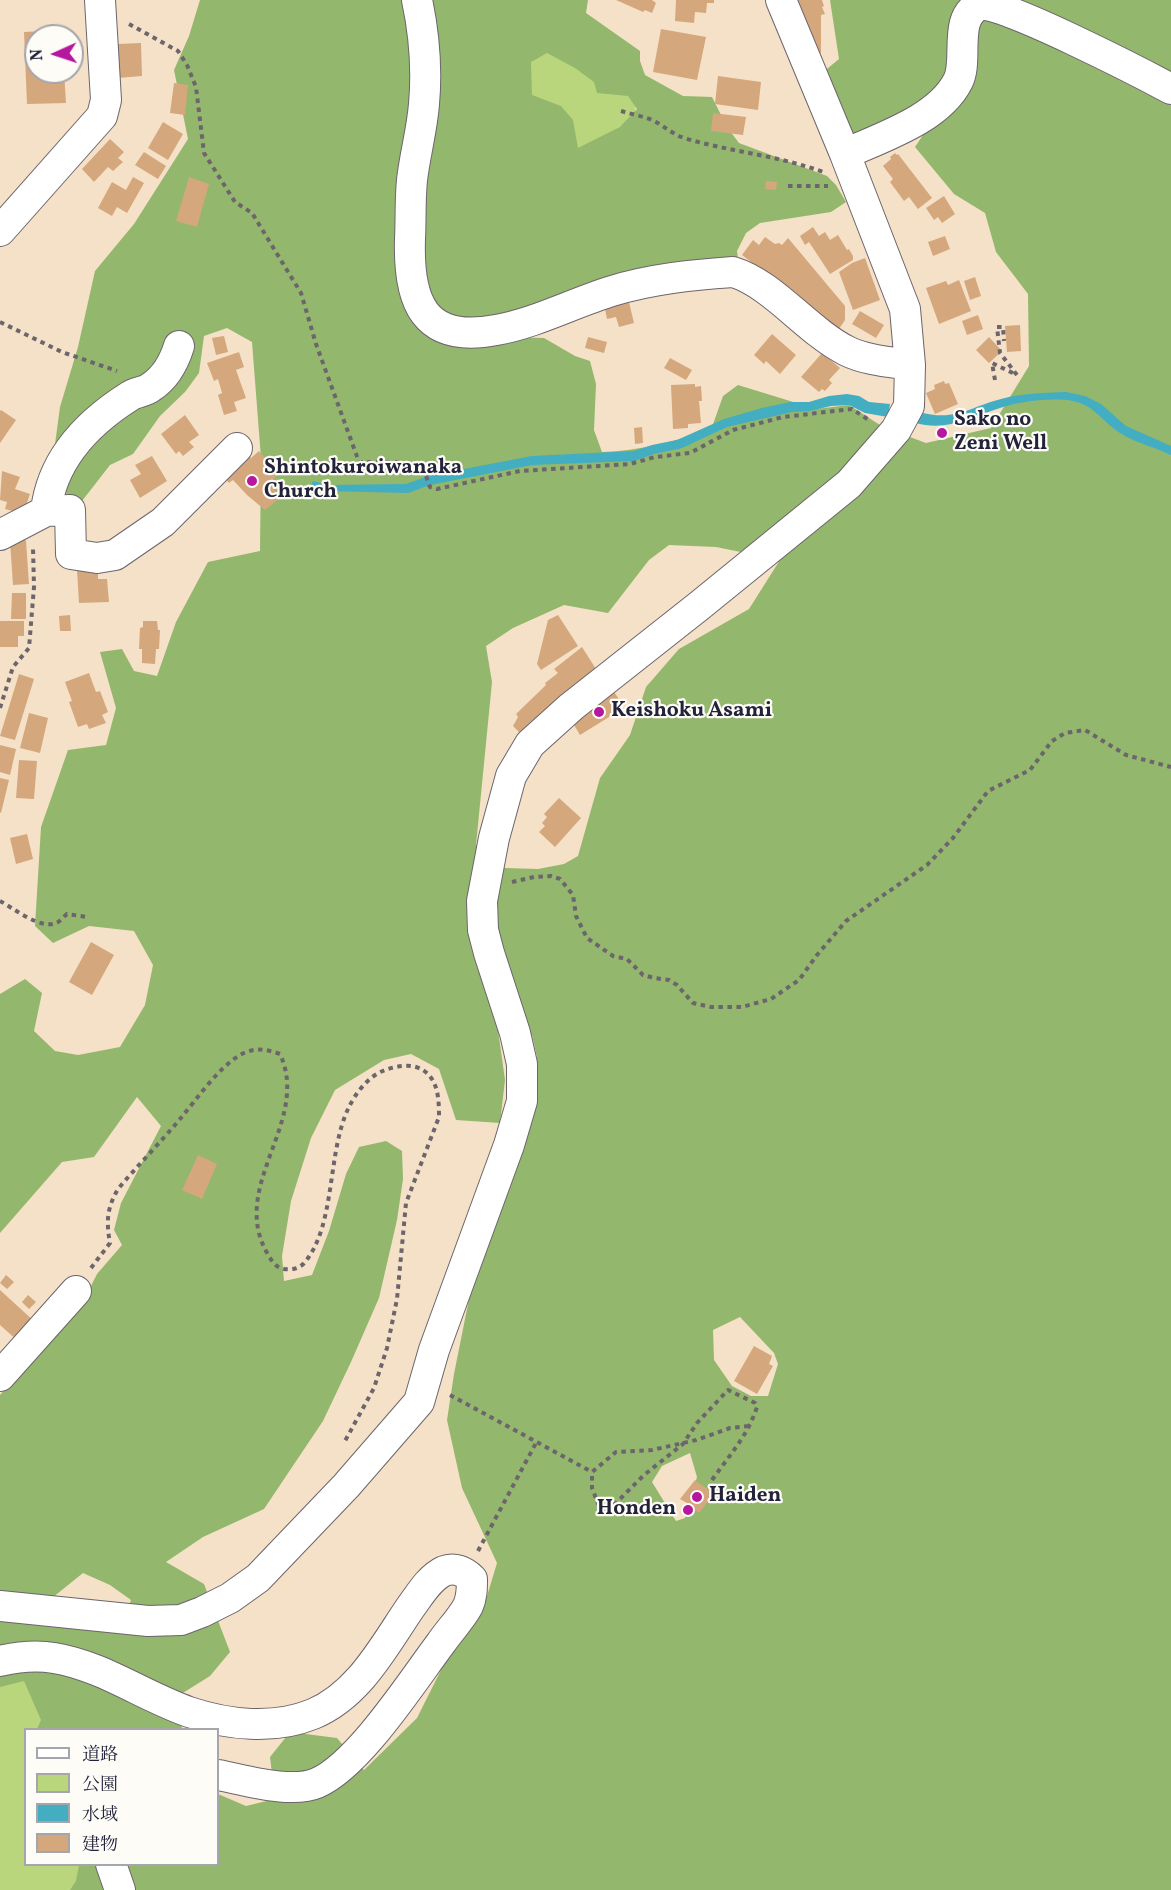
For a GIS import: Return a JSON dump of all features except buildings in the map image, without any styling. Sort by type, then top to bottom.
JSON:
[{"type":"street","points":[[0,231],[102,116],[106,100],[100,0]]},
{"type":"street","points":[[417,0],[426,66],[425,100],[422,133],[412,178],[409,260],[414,294],[421,308],[440,326],[455,332],[494,331],[521,324],[613,291],[658,279],[733,272],[758,284],[824,336],[848,351],[910,365]]},
{"type":"street","points":[[0,1606],[81,1616],[148,1621],[181,1620],[230,1598],[258,1578],[346,1486],[420,1402],[434,1350],[509,1145],[522,1101],[522,1064],[515,1033],[483,930],[482,909],[486,874],[511,776],[530,744],[571,706],[849,484],[896,430],[909,406],[910,365],[905,309],[836,164],[781,0]]},
{"type":"street","points":[[836,164],[923,117],[947,98],[960,79],[963,30],[969,16],[979,5],[991,4],[1005,9],[1078,41],[1171,89]]},
{"type":"street","points":[[23,523],[88,428],[131,395],[150,388],[174,361],[179,346]]},
{"type":"street","points":[[23,523],[70,510],[71,554],[97,558],[115,555],[163,522],[237,448]]},
{"type":"street","points":[[0,1377],[76,1291]]},
{"type":"street","points":[[0,1661],[51,1657],[75,1662],[189,1712],[215,1719],[250,1724],[273,1724],[296,1720],[315,1713],[334,1703],[349,1690],[376,1659],[432,1580],[443,1572],[455,1569],[466,1573],[472,1579],[472,1592],[467,1607],[386,1717],[347,1761],[330,1775],[316,1783],[291,1786],[219,1775]]},
{"type":"street","points":[[112,1866],[120,1890]]},
{"type":"path","points":[[621,111],[652,120],[680,137],[723,148],[798,163],[836,164]]},
{"type":"path","points":[[789,186],[829,186]]},
{"type":"path","points":[[0,322],[62,352],[117,370],[145,390]]},
{"type":"path","points":[[995,380],[992,363],[1017,375],[1000,353],[997,327],[1003,327],[1004,341]]},
{"type":"path","points":[[0,708],[13,667],[29,648],[34,587],[33,552],[32,540],[23,523]]},
{"type":"path","points":[[482,909],[493,907],[499,893],[513,881],[551,876],[560,879],[573,895],[576,916],[587,938],[613,956],[627,959],[644,975],[669,980],[677,985],[693,1003],[711,1007],[742,1007],[771,999],[799,980],[846,921],[927,865],[953,838],[988,791],[1030,770],[1052,741],[1065,733],[1084,730],[1126,756],[1171,767]]},
{"type":"path","points":[[0,901],[37,922],[46,924],[56,923],[67,914],[87,917]]},
{"type":"path","points":[[76,1291],[110,1243],[107,1226],[110,1203],[118,1189],[207,1087],[241,1055],[255,1050],[267,1050],[280,1054],[286,1067],[289,1085],[286,1105],[256,1200],[256,1218],[258,1232],[270,1259],[278,1268],[287,1270],[298,1268],[313,1250],[324,1217],[340,1134],[348,1109],[357,1095],[368,1081],[380,1072],[403,1066],[415,1067],[423,1071],[435,1083],[439,1117],[406,1203],[397,1299],[387,1348],[374,1388],[341,1447]]},
{"type":"path","points":[[426,1382],[592,1473]]},
{"type":"path","points":[[712,1480],[736,1449],[749,1426],[757,1407],[754,1403],[728,1390],[697,1423],[683,1444],[644,1474],[605,1515],[592,1488],[592,1473],[616,1452],[652,1450],[683,1444],[730,1428],[749,1426]]},
{"type":"path","points":[[466,1573],[536,1443]]},
{"type":"green space","points":[[200,0],[588,0],[586,13],[640,51],[640,61],[645,75],[683,96],[712,97],[727,127],[739,143],[827,176],[836,185],[846,202],[831,212],[760,223],[746,233],[737,251],[738,259],[510,337],[544,338],[575,356],[590,361],[596,384],[594,430],[602,452],[643,448],[711,430],[723,396],[738,385],[816,409],[849,405],[883,427],[926,443],[991,428],[1029,366],[1028,294],[996,252],[985,213],[954,194],[915,147],[935,117],[853,140],[822,73],[839,59],[830,0],[1171,0],[1171,1890],[70,1890],[76,1881],[79,1866],[219,1866],[219,1794],[246,1806],[275,1799],[270,1757],[290,1732],[337,1738],[364,1770],[417,1718],[449,1654],[484,1606],[497,1563],[462,1488],[447,1420],[474,1274],[529,1127],[537,1081],[537,1057],[532,1035],[496,1016],[505,1080],[500,1123],[456,1120],[439,1069],[411,1054],[384,1060],[335,1090],[311,1138],[291,1201],[282,1256],[284,1281],[312,1275],[329,1231],[346,1174],[359,1147],[386,1141],[402,1151],[403,1179],[397,1220],[379,1298],[351,1362],[323,1421],[264,1509],[203,1537],[166,1562],[204,1584],[230,1652],[210,1676],[178,1696],[182,1728],[37,1728],[41,1720],[24,1681],[0,1687],[0,1395],[86,1296],[97,1274],[122,1245],[114,1230],[121,1203],[161,1126],[137,1097],[94,1157],[62,1162],[0,1233],[0,994],[25,979],[42,993],[34,1031],[55,1051],[78,1055],[120,1047],[145,1005],[153,965],[134,931],[89,926],[53,943],[35,926],[41,827],[68,750],[106,745],[116,708],[100,652],[122,649],[134,671],[157,676],[176,622],[208,562],[260,551],[261,458],[252,342],[227,328],[204,336],[199,373],[185,392],[160,416],[133,454],[110,465],[82,501],[61,491],[53,459],[60,407],[78,347],[95,271],[134,224],[188,139],[174,70],[189,36]],"holes":[[[547,53],[575,68],[594,82],[597,93],[628,96],[637,109],[620,127],[578,148],[573,120],[561,106],[532,95],[531,62]],[[669,545],[716,547],[780,560],[749,609],[679,649],[646,687],[630,735],[600,778],[578,856],[564,864],[538,869],[505,868],[476,845],[492,682],[486,646],[513,628],[564,605],[608,613],[649,560]],[[740,1317],[774,1353],[778,1364],[768,1396],[751,1396],[732,1386],[714,1360],[713,1330]],[[690,1453],[697,1477],[685,1518],[676,1521],[652,1482],[662,1466]],[[83,1573],[110,1585],[131,1600],[120,1631],[47,1602]]]},
{"type":"green space","points":[[546,47],[636,100],[633,149],[575,155],[537,105],[526,86],[526,59]]},
{"type":"green space","points":[[35,1677],[78,1728],[24,1728],[24,1866],[106,1866],[84,1890],[0,1890],[0,1682]]},
{"type":"water","points":[[1066,392],[1085,396],[1101,404],[1126,426],[1171,446],[1171,455],[1126,436],[1085,405],[1068,400],[1043,400],[1016,404],[948,425],[916,423],[919,412],[932,415],[953,414],[1009,397]]},
{"type":"water","points":[[847,394],[859,396],[869,402],[890,404],[888,417],[865,413],[849,405],[831,406],[792,412],[727,427],[682,448],[634,461],[532,465],[430,485],[408,493],[326,491],[310,487],[313,481],[328,485],[406,484],[428,476],[532,456],[634,451],[677,440],[724,419],[762,408]]},
{"type":"place","name":"Sako no Zeni Well","points":[[942,433]]},
{"type":"place","name":"Shintokuroiwanaka Church","points":[[252,481]]},
{"type":"place","name":"Keishoku Asami","points":[[599,712]]},
{"type":"place","name":"Haiden","points":[[697,1497]]},
{"type":"place","name":"Honden","points":[[688,1510]]}]
